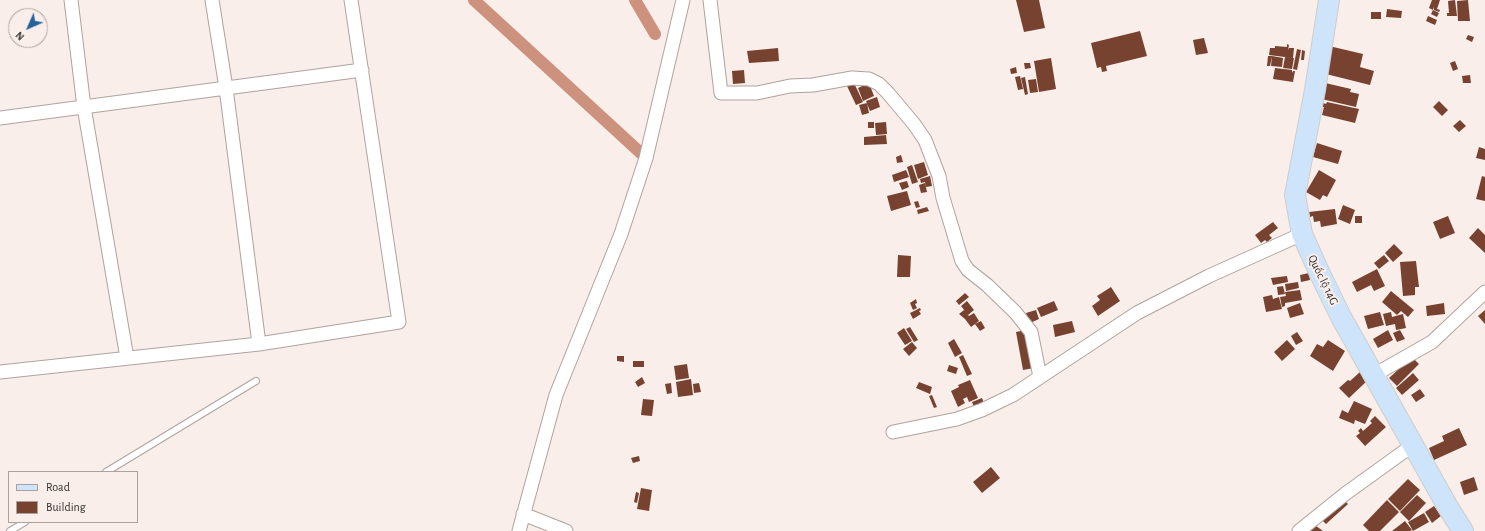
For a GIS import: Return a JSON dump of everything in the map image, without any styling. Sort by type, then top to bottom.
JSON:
[{"type":"main road","name":"Quốc lộ 14G","points":[[1329,0],[1315,90],[1295,195],[1302,234],[1341,317],[1463,531]]},
{"type":"street","points":[[71,0],[84,107],[127,358]]},
{"type":"street","points":[[212,0],[226,88],[259,344]]},
{"type":"street","points":[[0,372],[259,344],[399,322],[351,0]]},
{"type":"street","points":[[519,531],[556,395],[621,234],[646,158],[683,0]]},
{"type":"street","points":[[710,0],[721,93],[757,93],[790,86],[813,85],[852,78],[869,79],[880,84],[888,92],[925,140],[939,176],[943,198],[962,261],[968,270],[987,285],[1015,312],[1031,332],[1040,377]]},
{"type":"street","points":[[0,118],[362,70]]},
{"type":"street","points":[[893,432],[957,419],[982,410],[1013,395],[1137,313],[1209,276],[1302,234]]},
{"type":"street","points":[[1374,375],[1432,342],[1485,292]]},
{"type":"street","points":[[1299,531],[1345,494],[1413,445]]},
{"type":"street","points":[[523,514],[566,531]]},
{"type":"lane","points":[[108,471],[256,380]]},
{"type":"lane","points":[[10,531],[23,523]]},
{"type":"building","points":[[1016,0],[1039,0],[1045,28],[1024,32]]},
{"type":"building","points":[[1432,0],[1440,0],[1437,9],[1440,10],[1439,12],[1434,10],[1434,7],[1433,10],[1429,8]]},
{"type":"building","points":[[1455,0],[1457,16],[1447,16],[1447,13],[1449,13],[1448,1]]},
{"type":"building","points":[[1468,0],[1470,21],[1458,21],[1457,1]]},
{"type":"building","points":[[1387,9],[1402,11],[1401,18],[1386,17]]},
{"type":"building","points":[[1433,10],[1439,13],[1437,17],[1431,14]]},
{"type":"building","points":[[1371,12],[1381,12],[1381,19],[1371,19]]},
{"type":"building","points":[[1428,16],[1437,20],[1435,25],[1426,21]]},
{"type":"building","points":[[1140,31],[1147,56],[1106,66],[1107,71],[1102,72],[1101,67],[1097,68],[1091,43]]},
{"type":"building","points":[[1468,35],[1474,37],[1472,42],[1466,39]]},
{"type":"building","points":[[1204,38],[1208,53],[1196,55],[1193,40]]},
{"type":"building","points":[[1287,44],[1289,45],[1288,50],[1289,48],[1294,48],[1293,58],[1269,55],[1270,48],[1275,48],[1275,46],[1287,47]]},
{"type":"building","points":[[1329,46],[1363,54],[1360,67],[1374,71],[1370,85],[1322,73]]},
{"type":"building","points":[[778,48],[779,61],[749,63],[747,51]]},
{"type":"building","points":[[1297,49],[1301,50],[1297,70],[1293,69]]},
{"type":"building","points":[[1302,50],[1305,51],[1304,60],[1301,60]]},
{"type":"building","points":[[1268,56],[1272,56],[1270,66],[1267,66]]},
{"type":"building","points":[[1272,56],[1283,58],[1282,67],[1271,66]]},
{"type":"building","points":[[1285,57],[1294,58],[1292,69],[1283,68]]},
{"type":"building","points":[[1051,58],[1056,89],[1039,92],[1034,61]]},
{"type":"building","points":[[1455,61],[1458,69],[1453,71],[1450,63]]},
{"type":"building","points":[[1024,63],[1030,63],[1031,68],[1025,69]]},
{"type":"building","points":[[1016,67],[1017,73],[1011,74],[1010,69]]},
{"type":"building","points":[[1275,68],[1292,70],[1292,73],[1295,71],[1293,82],[1273,79]]},
{"type":"building","points":[[744,70],[745,83],[733,84],[732,71]]},
{"type":"building","points":[[1470,75],[1471,83],[1463,83],[1462,76]]},
{"type":"building","points":[[1020,76],[1023,89],[1018,90],[1015,77]]},
{"type":"building","points":[[1025,77],[1028,94],[1025,95],[1021,78]]},
{"type":"building","points":[[1036,79],[1038,92],[1030,93],[1028,80]]},
{"type":"building","points":[[1321,82],[1351,89],[1350,92],[1359,94],[1356,107],[1317,98]]},
{"type":"building","points":[[854,83],[863,102],[856,105],[847,86]]},
{"type":"building","points":[[869,83],[874,96],[863,101],[858,88]]},
{"type":"building","points":[[877,97],[880,107],[870,111],[866,101]]},
{"type":"building","points":[[1439,101],[1448,110],[1442,116],[1433,107]]},
{"type":"building","points":[[1327,102],[1359,109],[1355,123],[1322,115],[1324,107],[1322,107],[1323,103],[1326,104]]},
{"type":"building","points":[[867,103],[869,113],[862,115],[859,105]]},
{"type":"building","points":[[1460,120],[1466,126],[1459,132],[1453,126]]},
{"type":"building","points":[[868,122],[874,122],[874,128],[868,128]]},
{"type":"building","points":[[886,122],[887,134],[876,135],[875,123]]},
{"type":"building","points":[[886,135],[887,144],[864,145],[864,137]]},
{"type":"building","points":[[1317,143],[1342,151],[1338,164],[1313,157]]},
{"type":"building","points":[[1479,147],[1485,149],[1485,160],[1476,158]]},
{"type":"building","points":[[901,155],[903,162],[897,163],[896,157]]},
{"type":"building","points":[[924,162],[928,175],[918,179],[914,165]]},
{"type":"building","points":[[912,165],[918,182],[912,184],[907,167]]},
{"type":"building","points":[[906,170],[909,177],[894,182],[892,175]]},
{"type":"building","points":[[1319,170],[1336,180],[1327,197],[1323,195],[1320,200],[1306,192]]},
{"type":"building","points":[[930,176],[932,186],[926,187],[925,182],[921,183],[920,179]]},
{"type":"building","points":[[1482,176],[1485,177],[1485,201],[1476,199]]},
{"type":"building","points":[[907,181],[909,187],[902,190],[899,183]]},
{"type":"building","points":[[925,183],[927,192],[921,193],[919,185]]},
{"type":"building","points":[[907,191],[911,205],[891,211],[887,196]]},
{"type":"building","points":[[918,201],[920,207],[916,208],[914,202]]},
{"type":"building","points":[[1343,205],[1355,210],[1350,224],[1338,219]]},
{"type":"building","points":[[927,207],[929,211],[918,214],[917,210]]},
{"type":"building","points":[[1335,209],[1337,224],[1321,227],[1320,221],[1314,222],[1313,216],[1310,217],[1309,212]]},
{"type":"building","points":[[1355,216],[1362,216],[1362,223],[1355,223]]},
{"type":"building","points":[[1448,216],[1455,233],[1440,239],[1433,222]]},
{"type":"building","points":[[1273,222],[1278,228],[1269,235],[1272,238],[1267,242],[1265,240],[1261,243],[1255,235]]},
{"type":"building","points":[[1478,228],[1485,235],[1485,253],[1469,238]]},
{"type":"building","points":[[1394,244],[1403,253],[1393,262],[1385,253]]},
{"type":"building","points":[[898,255],[911,256],[910,277],[897,277]]},
{"type":"building","points":[[1384,255],[1389,261],[1379,269],[1374,263]]},
{"type":"building","points":[[1416,261],[1419,287],[1415,287],[1415,295],[1403,296],[1400,262]]},
{"type":"building","points":[[1377,269],[1385,286],[1374,291],[1371,285],[1357,292],[1352,282]]},
{"type":"building","points":[[1309,273],[1310,280],[1301,282],[1300,275]]},
{"type":"building","points":[[1287,276],[1288,282],[1273,285],[1271,278]]},
{"type":"building","points":[[1298,282],[1299,288],[1286,291],[1285,284]]},
{"type":"building","points":[[1283,286],[1285,294],[1278,295],[1277,287]]},
{"type":"building","points":[[1111,287],[1120,301],[1098,316],[1092,306],[1100,300],[1097,296]]},
{"type":"building","points":[[1300,290],[1302,300],[1285,303],[1285,306],[1282,307],[1280,297],[1286,296],[1285,292]]},
{"type":"building","points":[[1391,291],[1414,310],[1408,317],[1401,311],[1397,315],[1382,302]]},
{"type":"building","points":[[965,293],[969,297],[959,305],[956,301]]},
{"type":"building","points":[[1272,295],[1273,299],[1279,297],[1282,309],[1266,312],[1263,297]]},
{"type":"building","points":[[916,299],[917,303],[915,304],[917,308],[913,310],[910,303]]},
{"type":"building","points":[[967,301],[974,310],[968,315],[961,306]]},
{"type":"building","points":[[1054,301],[1058,310],[1041,317],[1037,308]]},
{"type":"building","points":[[1300,303],[1304,314],[1290,318],[1287,308]]},
{"type":"building","points":[[1444,303],[1445,314],[1427,316],[1426,306]]},
{"type":"building","points":[[920,308],[921,310],[919,311],[921,314],[913,319],[910,313]]},
{"type":"building","points":[[964,310],[969,316],[974,313],[979,321],[971,327],[959,314]]},
{"type":"building","points":[[1036,310],[1039,319],[1030,323],[1026,313]]},
{"type":"building","points":[[1485,310],[1485,324],[1478,316]]},
{"type":"building","points":[[1380,312],[1384,325],[1368,329],[1364,316]]},
{"type":"building","points":[[1391,312],[1392,317],[1403,314],[1406,328],[1396,330],[1395,324],[1386,326],[1383,314]]},
{"type":"building","points":[[981,321],[985,328],[980,331],[975,324]]},
{"type":"building","points":[[1072,321],[1075,332],[1055,337],[1053,325]]},
{"type":"building","points":[[910,327],[918,340],[914,342],[906,329]]},
{"type":"building","points":[[904,328],[912,341],[905,345],[897,333]]},
{"type":"building","points":[[1026,330],[1034,368],[1023,370],[1016,332]]},
{"type":"building","points":[[1388,330],[1393,340],[1378,348],[1373,339]]},
{"type":"building","points":[[1400,330],[1405,339],[1397,342],[1393,333]]},
{"type":"building","points":[[1297,332],[1303,341],[1296,345],[1291,336]]},
{"type":"building","points":[[954,339],[962,353],[955,357],[948,343]]},
{"type":"building","points":[[1287,340],[1295,349],[1282,361],[1274,352]]},
{"type":"building","points":[[1328,340],[1345,351],[1333,371],[1310,356],[1317,344],[1323,347]]},
{"type":"building","points":[[912,342],[917,348],[909,356],[903,349]]},
{"type":"building","points":[[963,355],[972,374],[967,376],[959,357]]},
{"type":"building","points":[[617,356],[624,356],[624,362],[617,361]]},
{"type":"building","points":[[1412,357],[1419,364],[1397,386],[1389,378]]},
{"type":"building","points":[[633,361],[644,361],[644,367],[633,367]]},
{"type":"building","points":[[687,364],[689,378],[676,380],[674,366]]},
{"type":"building","points":[[949,365],[958,368],[956,374],[947,371]]},
{"type":"building","points":[[1360,372],[1368,380],[1349,398],[1339,388]]},
{"type":"building","points":[[1413,373],[1419,380],[1402,395],[1396,388]]},
{"type":"building","points":[[642,377],[645,383],[638,387],[635,382]]},
{"type":"building","points":[[691,379],[693,395],[678,397],[676,382]]},
{"type":"building","points":[[970,380],[978,398],[969,402],[967,397],[963,399],[965,403],[958,407],[951,391],[959,387],[958,385]]},
{"type":"building","points":[[919,382],[932,387],[930,394],[916,388]]},
{"type":"building","points":[[671,383],[672,393],[667,394],[665,384]]},
{"type":"building","points":[[699,383],[701,392],[694,393],[693,384]]},
{"type":"building","points":[[1420,389],[1425,396],[1416,402],[1411,395]]},
{"type":"building","points":[[932,395],[937,407],[934,408],[929,396]]},
{"type":"building","points":[[982,398],[984,403],[974,407],[972,402]]},
{"type":"building","points":[[643,399],[654,400],[652,416],[641,415]]},
{"type":"building","points":[[1354,401],[1372,409],[1365,424],[1355,420],[1354,424],[1339,418],[1342,410],[1348,413]]},
{"type":"building","points":[[1375,416],[1386,427],[1365,446],[1356,436],[1360,433],[1358,431],[1361,428],[1363,431],[1372,423],[1370,421]]},
{"type":"building","points":[[1459,428],[1467,445],[1434,460],[1429,448],[1444,441],[1442,436]]},
{"type":"building","points":[[639,456],[640,461],[633,463],[631,458]]},
{"type":"building","points":[[991,467],[1000,478],[982,493],[973,482]]},
{"type":"building","points":[[1474,477],[1478,490],[1464,495],[1460,482]]},
{"type":"building","points":[[1408,479],[1420,490],[1400,511],[1388,499]]},
{"type":"building","points":[[641,488],[652,490],[649,511],[637,509]]},
{"type":"building","points":[[636,492],[639,493],[637,503],[634,502]]},
{"type":"building","points":[[1417,495],[1426,503],[1409,521],[1400,512]]},
{"type":"building","points":[[1343,499],[1348,504],[1326,524],[1321,519]]},
{"type":"building","points":[[1387,500],[1399,512],[1380,531],[1369,531],[1363,525]]},
{"type":"building","points":[[1434,506],[1441,516],[1432,523],[1425,512]]},
{"type":"building","points":[[1424,513],[1429,522],[1413,531],[1408,522]]},
{"type":"building","points":[[1405,521],[1412,530],[1392,531]]},
{"type":"building","points":[[1312,523],[1323,531],[1306,531]]},
{"type":"waterway","points":[[474,0],[644,156]]},
{"type":"waterway","points":[[635,0],[655,34]]}]
